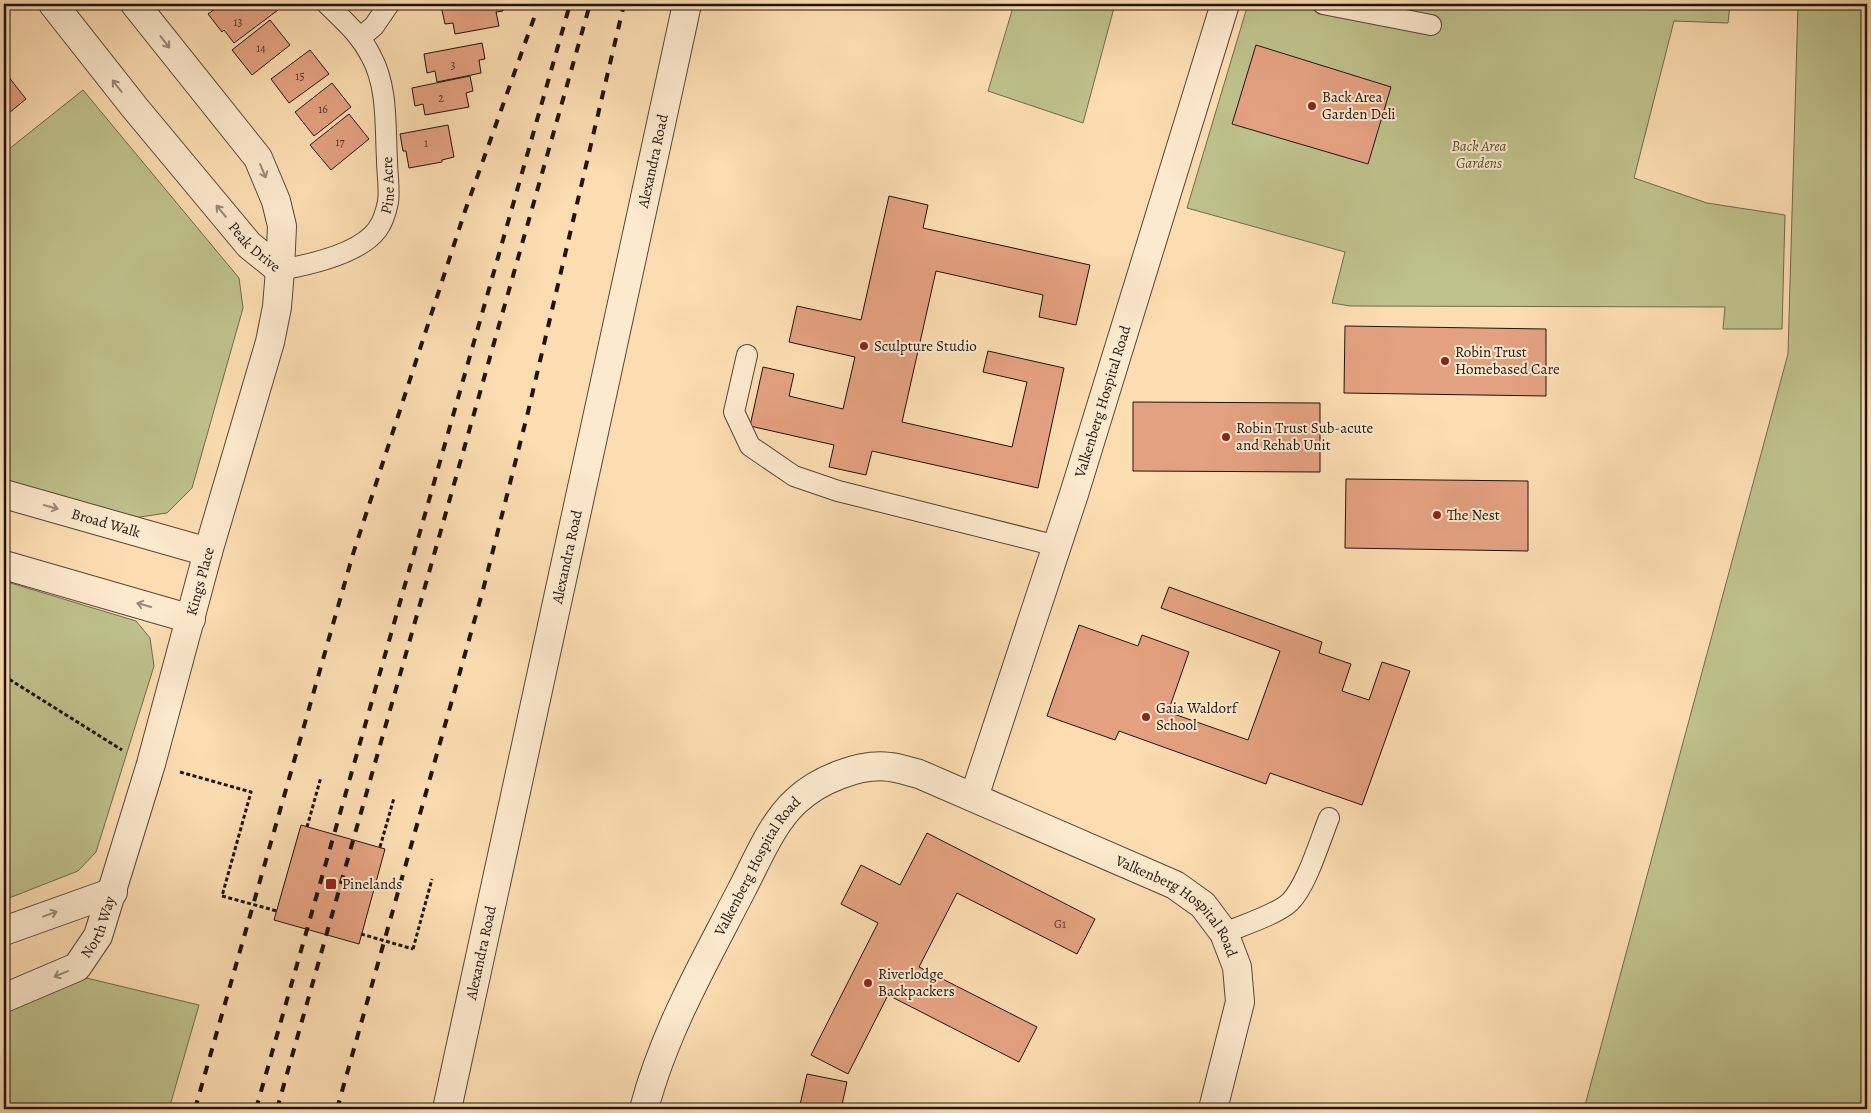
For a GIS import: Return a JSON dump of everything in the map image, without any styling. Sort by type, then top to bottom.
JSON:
[{"type":"street","name":"Peak Drive","points":[[53,4],[135,108],[249,245],[280,270]]},
{"type":"street","name":"Peak Drive","points":[[135,4],[258,158],[276,201],[282,226],[280,270]]},
{"type":"street","name":"Alexandra Road","points":[[448,1109],[688,4]]},
{"type":"street","name":"Valkenberg Hospital Road","points":[[974,797],[1057,546],[1225,4]]},
{"type":"street","name":"Kings Place","points":[[113,892],[191,619],[208,552],[270,342],[277,307],[280,270]]},
{"type":"street","name":"Broad Walk","points":[[4,494],[208,552]]},
{"type":"street","points":[[4,565],[191,619]]},
{"type":"street","name":"Valkenberg Hospital Road","points":[[644,1109],[669,1035],[774,829],[796,801],[814,787],[860,768],[890,766],[919,774],[1175,885],[1203,905],[1224,933],[1237,967],[1240,1002],[1213,1109]]},
{"type":"street","name":"North Way","points":[[4,931],[113,892]]},
{"type":"street","name":"North Way","points":[[4,998],[77,967],[98,936],[113,892]]},
{"type":"lane","name":"Pine Acre","points":[[280,270],[333,257],[365,242],[376,231],[383,219],[388,201],[384,95],[372,58],[361,37],[327,4]]},
{"type":"lane","points":[[361,37],[374,26],[389,4]]},
{"type":"lane","points":[[1323,4],[1431,26]]},
{"type":"lane","points":[[748,355],[734,412],[750,446],[794,476],[838,491],[1057,546]]},
{"type":"lane","points":[[1224,933],[1276,911],[1290,902],[1302,885],[1329,818]]},
{"type":"path","points":[[4,676],[129,754]]},
{"type":"path","points":[[176,771],[251,792],[222,896],[276,911]]},
{"type":"path","points":[[307,827],[321,777]]},
{"type":"path","points":[[380,847],[394,798]]},
{"type":"path","points":[[361,934],[413,949],[432,879]]},
{"type":"green space","points":[[1014,4],[1115,4],[1083,123],[988,91]]},
{"type":"green space","name":"Back Area Gardens","points":[[1248,4],[1730,4],[1728,23],[1674,21],[1634,178],[1707,203],[1785,215],[1782,329],[1723,329],[1725,307],[1350,306],[1332,303],[1345,252],[1187,208]]},
{"type":"green space","points":[[1798,4],[1867,4],[1867,1109],[1584,1109],[1788,354]]},
{"type":"green space","points":[[83,90],[239,278],[243,308],[192,488],[167,513],[133,518],[4,481],[4,153]]},
{"type":"green space","points":[[4,581],[136,621],[150,638],[154,666],[96,852],[78,871],[4,900]]},
{"type":"green space","points":[[78,976],[199,1005],[169,1109],[4,1109],[4,1008]]},
{"type":"building","points":[[222,4],[274,4],[278,10],[234,43],[224,30],[222,32],[208,14]]},
{"type":"building","points":[[454,4],[501,4],[503,11],[496,12],[499,26],[455,34],[453,23],[445,24],[441,6]]},
{"type":"building","points":[[270,20],[290,45],[252,75],[232,50]]},
{"type":"building","points":[[482,43],[485,59],[479,60],[481,73],[437,82],[435,71],[427,73],[424,54]]},
{"type":"building","name":"Back Area Garden Deli","points":[[1256,45],[1391,87],[1368,164],[1232,124]]},
{"type":"building","points":[[310,50],[329,74],[289,103],[271,79]]},
{"type":"building","points":[[4,71],[26,99],[4,117]]},
{"type":"building","points":[[470,76],[473,91],[466,93],[469,107],[425,115],[423,104],[415,106],[412,88]]},
{"type":"building","points":[[332,83],[351,107],[314,136],[295,112]]},
{"type":"building","points":[[349,114],[369,139],[331,170],[310,145]]},
{"type":"building","points":[[448,125],[454,157],[442,160],[442,162],[409,168],[400,134]]},
{"type":"building","name":"Sculpture Studio","points":[[889,196],[928,205],[923,228],[1090,265],[1076,325],[1039,317],[1043,295],[936,271],[902,422],[1012,447],[1027,382],[983,372],[988,351],[1064,368],[1038,488],[872,451],[866,475],[829,467],[834,445],[750,426],[763,367],[794,374],[789,396],[843,409],[855,357],[789,342],[797,306],[861,320]]},
{"type":"building","name":"Robin Trust Homebased Care","points":[[1345,326],[1546,329],[1546,396],[1344,393]]},
{"type":"building","name":"Robin Trust Sub-acute and Rehab Unit","points":[[1133,402],[1320,403],[1320,472],[1133,471]]},
{"type":"building","name":"The Nest","points":[[1346,479],[1528,481],[1528,551],[1345,548]]},
{"type":"building","points":[[1169,587],[1322,642],[1319,653],[1351,664],[1342,691],[1369,700],[1382,662],[1410,671],[1362,805],[1270,773],[1266,784],[1119,731],[1115,740],[1047,716],[1079,625],[1138,646],[1142,635],[1189,652],[1168,712],[1248,740],[1280,651],[1161,608]]},
{"type":"building","points":[[301,825],[385,849],[359,944],[274,920]]},
{"type":"building","points":[[927,833],[1095,919],[1077,954],[957,893],[919,967],[1037,1027],[1019,1062],[888,995],[848,1074],[811,1055],[878,923],[841,904],[861,865],[900,885]]},
{"type":"building","points":[[807,1074],[847,1082],[841,1109],[799,1109]]},
{"type":"railway","points":[[195,1109],[353,554],[465,211],[539,4]]},
{"type":"railway","points":[[256,1109],[570,4]]},
{"type":"railway","points":[[277,1109],[590,4]]},
{"type":"railway","points":[[337,1109],[483,590],[528,412],[624,4]]},
{"type":"place","name":"Back Area Garden Deli","points":[[1312,106]]},
{"type":"place","name":"Sculpture Studio","points":[[864,346]]},
{"type":"place","name":"Robin Trust Homebased Care","points":[[1445,361]]},
{"type":"place","name":"Robin Trust Sub-acute and Rehab Unit","points":[[1226,437]]},
{"type":"place","name":"The Nest","points":[[1437,515]]},
{"type":"place","name":"Gaia Waldorf School","points":[[1146,717]]},
{"type":"place","name":"Pinelands","points":[[331,884]]},
{"type":"place","name":"Riverlodge Backpackers","points":[[868,983]]}]
